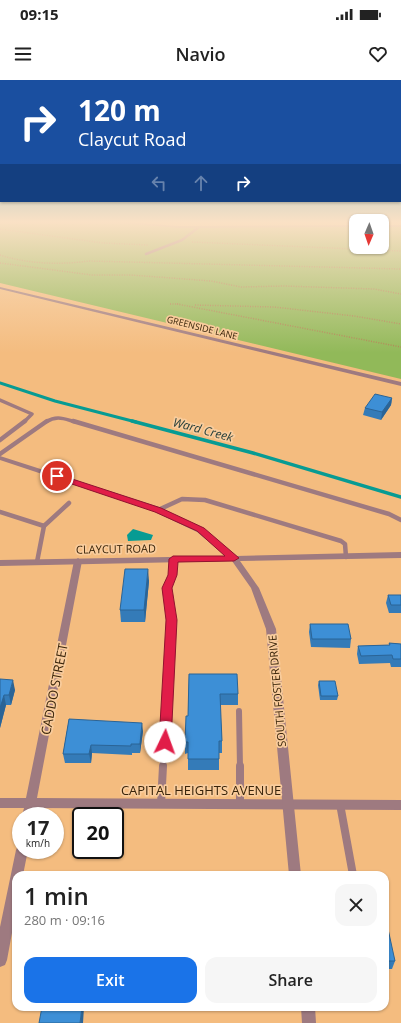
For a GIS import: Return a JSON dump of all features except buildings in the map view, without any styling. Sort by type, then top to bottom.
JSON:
[{"type":"street","name":"GREENSIDE LANE","points":[[0,288],[401,384]]},
{"type":"street","name":"SOUTH FOSTER DRIVE","points":[[0,458],[158,510],[200,530],[234,558],[255,588],[272,629],[295,871]]},
{"type":"street","name":"CLAYCUT ROAD","points":[[0,563],[401,555]]},
{"type":"street","name":"CADDO STREET","points":[[30,807],[78,561]]},
{"type":"street","name":"CAPITAL HEIGHTS AVENUE","points":[[0,802],[340,804],[401,806]]},
{"type":"street","points":[[18,871],[20,859]]},
{"type":"street","points":[[0,960],[12,899]]},
{"type":"street","points":[[308,1011],[309,1023]]},
{"type":"lane","points":[[0,400],[32,414],[28,419],[0,440]]},
{"type":"lane","points":[[0,454],[52,418],[58,417],[389,514],[401,520]]},
{"type":"lane","points":[[158,510],[182,499],[205,500],[341,541],[345,544],[346,557]]},
{"type":"lane","points":[[37,562],[44,526],[69,502]]},
{"type":"lane","points":[[0,512],[44,526]]},
{"type":"lane","points":[[161,804],[172,620],[167,588],[173,575],[173,559]]},
{"type":"lane","points":[[239,710],[240,804]]},
{"type":"lane","points":[[340,804],[352,871]]},
{"type":"path","points":[[15,265],[92,275],[132,275],[211,281],[241,287],[374,289],[401,294]]},
{"type":"path","points":[[269,265],[401,270]]},
{"type":"path","points":[[180,304],[401,347]]},
{"type":"path","points":[[191,306],[274,307],[354,316],[401,324]]},
{"type":"green space","points":[[0,265],[401,265],[401,379],[0,283]]},
{"type":"water","points":[[133,529],[153,535],[151,540],[128,541],[127,535]]},
{"type":"waterway","name":"Ward Creek","points":[[0,383],[55,401],[136,422]]},
{"type":"waterway","name":"Ward Creek","points":[[132,421],[253,453],[401,497]]},
{"type":"route","points":[[57,476],[158,510],[200,530],[234,558],[173,559],[173,575],[167,588],[172,620],[165,742]]}]
